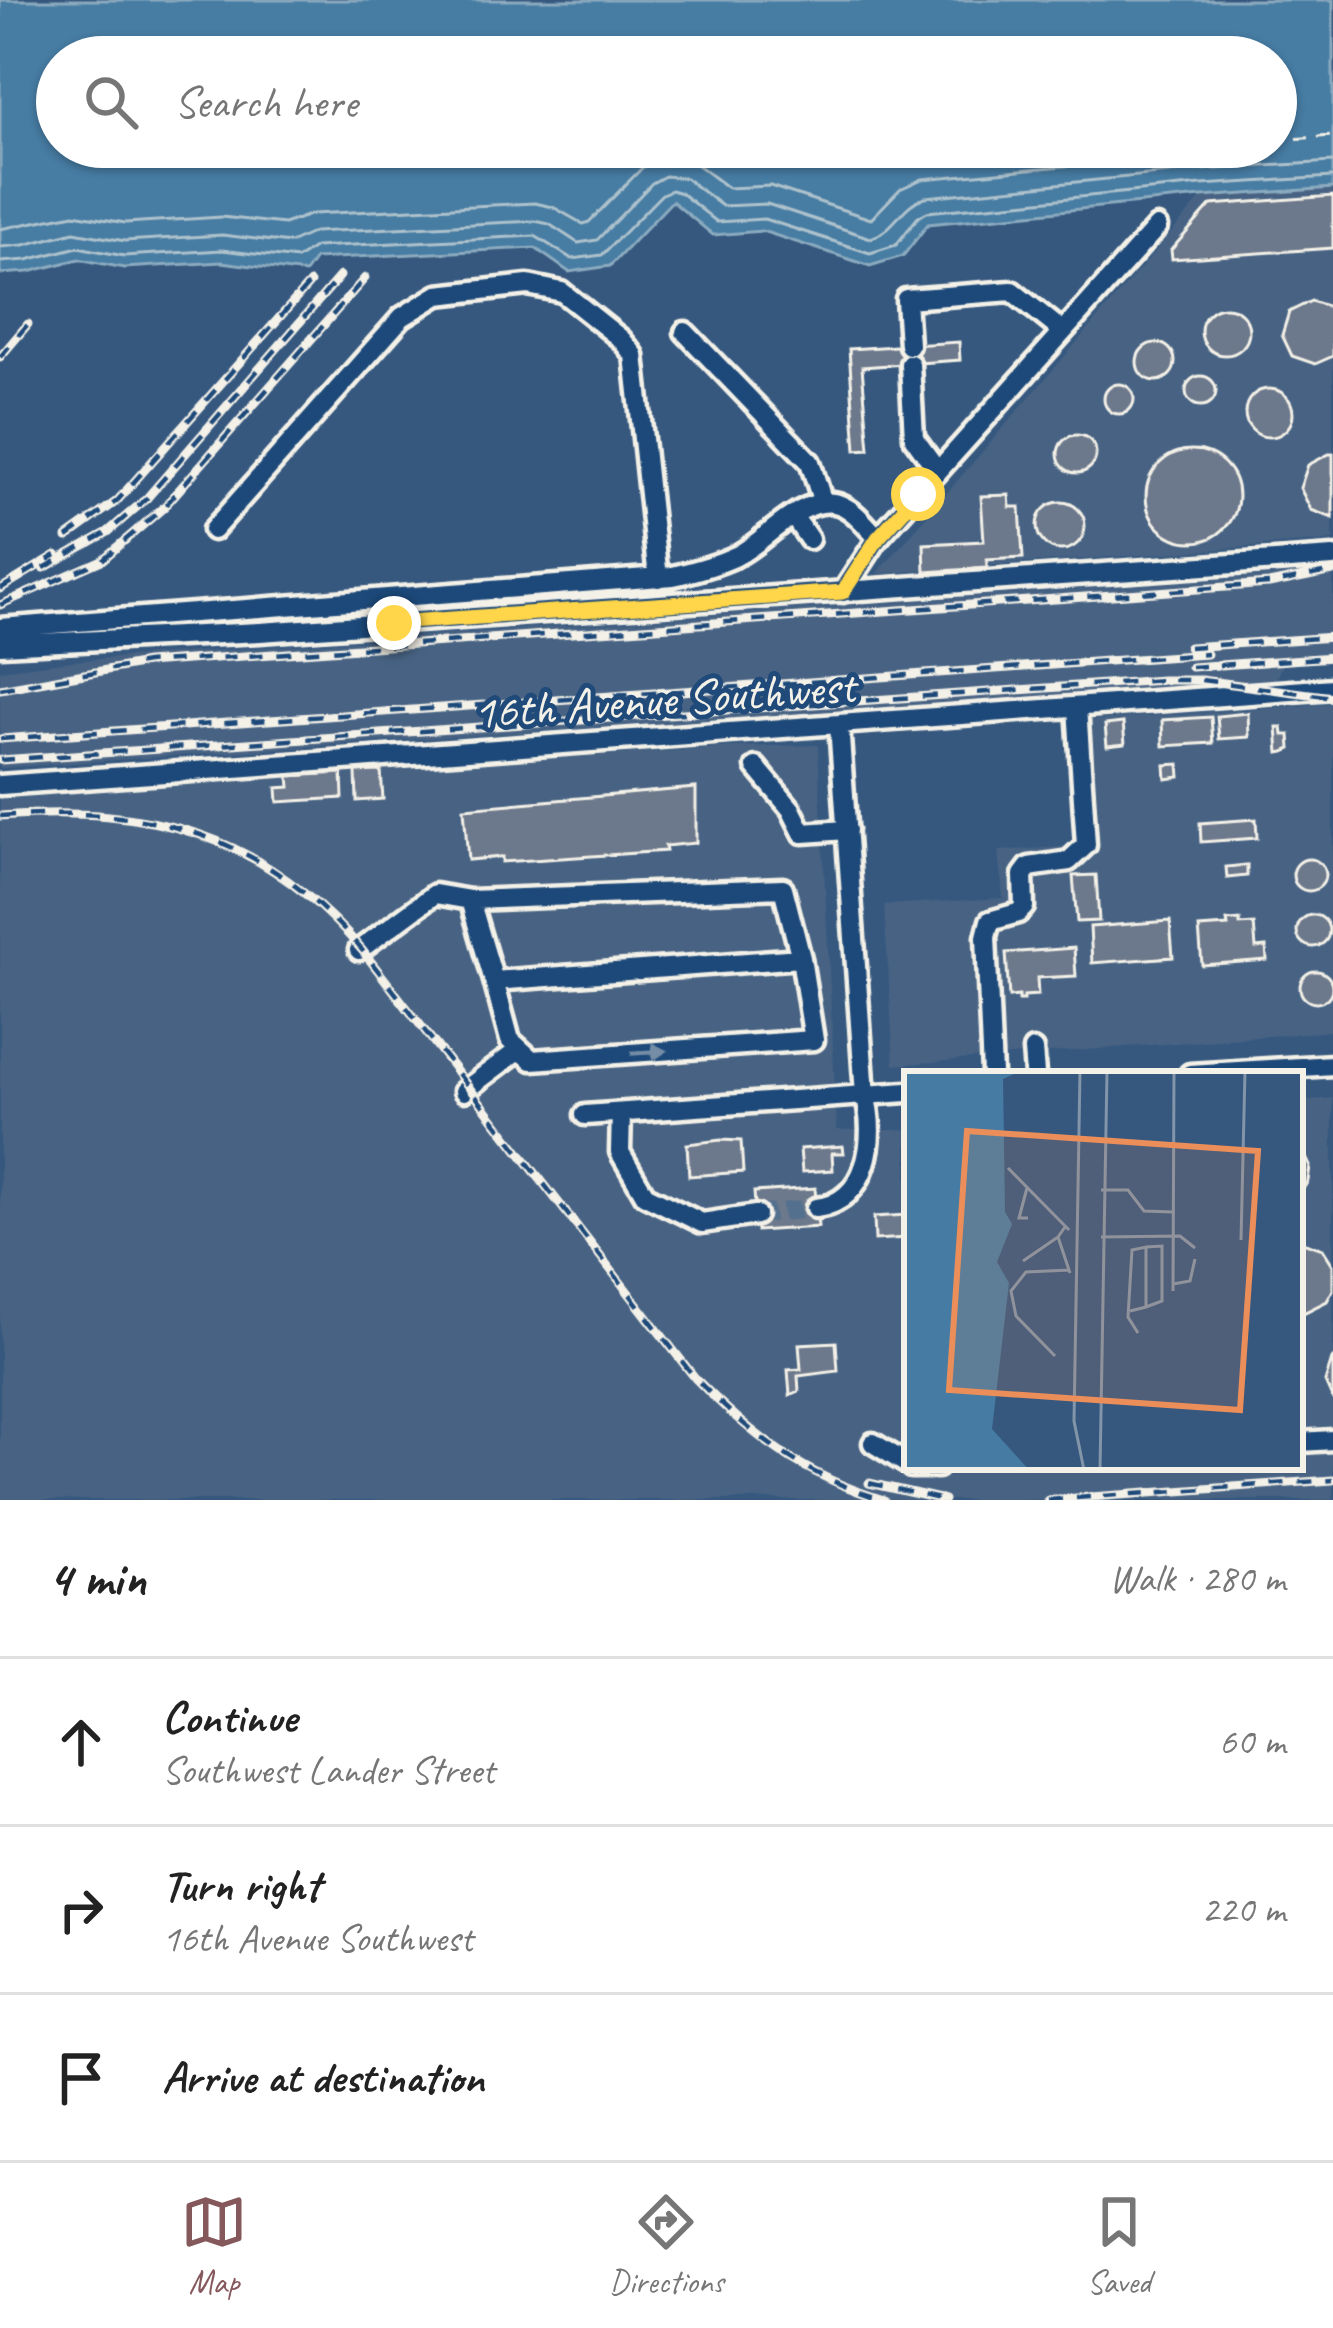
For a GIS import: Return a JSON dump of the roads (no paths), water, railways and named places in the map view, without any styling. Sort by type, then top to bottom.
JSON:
[{"type":"street","points":[[843,592],[878,538],[1156,227]]},
{"type":"street","points":[[213,530],[402,317],[438,296],[528,285],[562,292],[622,339],[634,355],[658,578]]},
{"type":"street","points":[[938,471],[914,438],[905,299],[1012,291],[1062,331]]},
{"type":"street","points":[[685,332],[810,462],[824,503]]},
{"type":"street","points":[[0,628],[658,578],[710,567],[741,553],[824,503],[849,509],[878,538]]},
{"type":"street","points":[[794,518],[809,539]]},
{"type":"street","name":"16th Avenue Southwest","points":[[7,644],[260,632],[1333,557]]},
{"type":"street","name":"16th Avenue Southwest","points":[[0,785],[1333,688]]},
{"type":"street","points":[[992,1071],[986,937],[990,921],[1024,907],[1023,875],[1029,867],[1069,861],[1086,845],[1077,706]]},
{"type":"street","points":[[816,1208],[830,1207],[857,1185],[872,1127],[865,1095],[839,724]]},
{"type":"street","points":[[756,767],[791,809],[802,833],[847,830]]},
{"type":"street","points":[[359,950],[435,894],[470,901],[783,888],[814,1040],[521,1050],[464,1091]]},
{"type":"street","points":[[470,901],[521,1050]]},
{"type":"street","points":[[494,981],[800,958]]},
{"type":"street","points":[[1033,1050],[1035,1071]]},
{"type":"street","points":[[1238,1071],[1333,1065]]},
{"type":"street","points":[[585,1115],[904,1092]]},
{"type":"street","points":[[621,1113],[620,1152],[645,1195],[701,1222],[756,1215]]},
{"type":"street","points":[[1303,1442],[1333,1440]]},
{"type":"street","points":[[873,1443],[904,1463]]},
{"type":"water","points":[[0,0],[1333,0],[1333,188],[928,224],[903,256],[870,266],[762,231],[713,235],[672,201],[610,266],[569,272],[535,248],[315,259],[305,273],[222,262],[124,268],[79,259],[0,274]]},
{"type":"tunnel","points":[[756,1215],[816,1208]]},
{"type":"railway","points":[[44,568],[108,532],[146,499],[340,276]]},
{"type":"railway","points":[[0,605],[102,560],[164,507],[365,278]]},
{"type":"railway","points":[[67,537],[117,501],[310,283]]},
{"type":"railway","points":[[0,357],[28,324]]},
{"type":"railway","points":[[0,589],[56,555]]},
{"type":"railway","points":[[0,689],[146,663],[1269,584],[1333,571]]},
{"type":"railway","points":[[1189,647],[1333,637]]},
{"type":"railway","points":[[0,739],[1207,654]]},
{"type":"railway","points":[[1191,667],[1333,657]]},
{"type":"railway","points":[[0,760],[1162,680],[1201,680],[1333,697]]},
{"type":"railway","points":[[0,816],[55,814],[154,822],[243,853],[284,878],[324,910],[362,950],[695,1378],[781,1452],[829,1479],[884,1500]]},
{"type":"railway","points":[[1048,1500],[1333,1480]]},
{"type":"railway","points":[[869,1483],[944,1500]]}]
